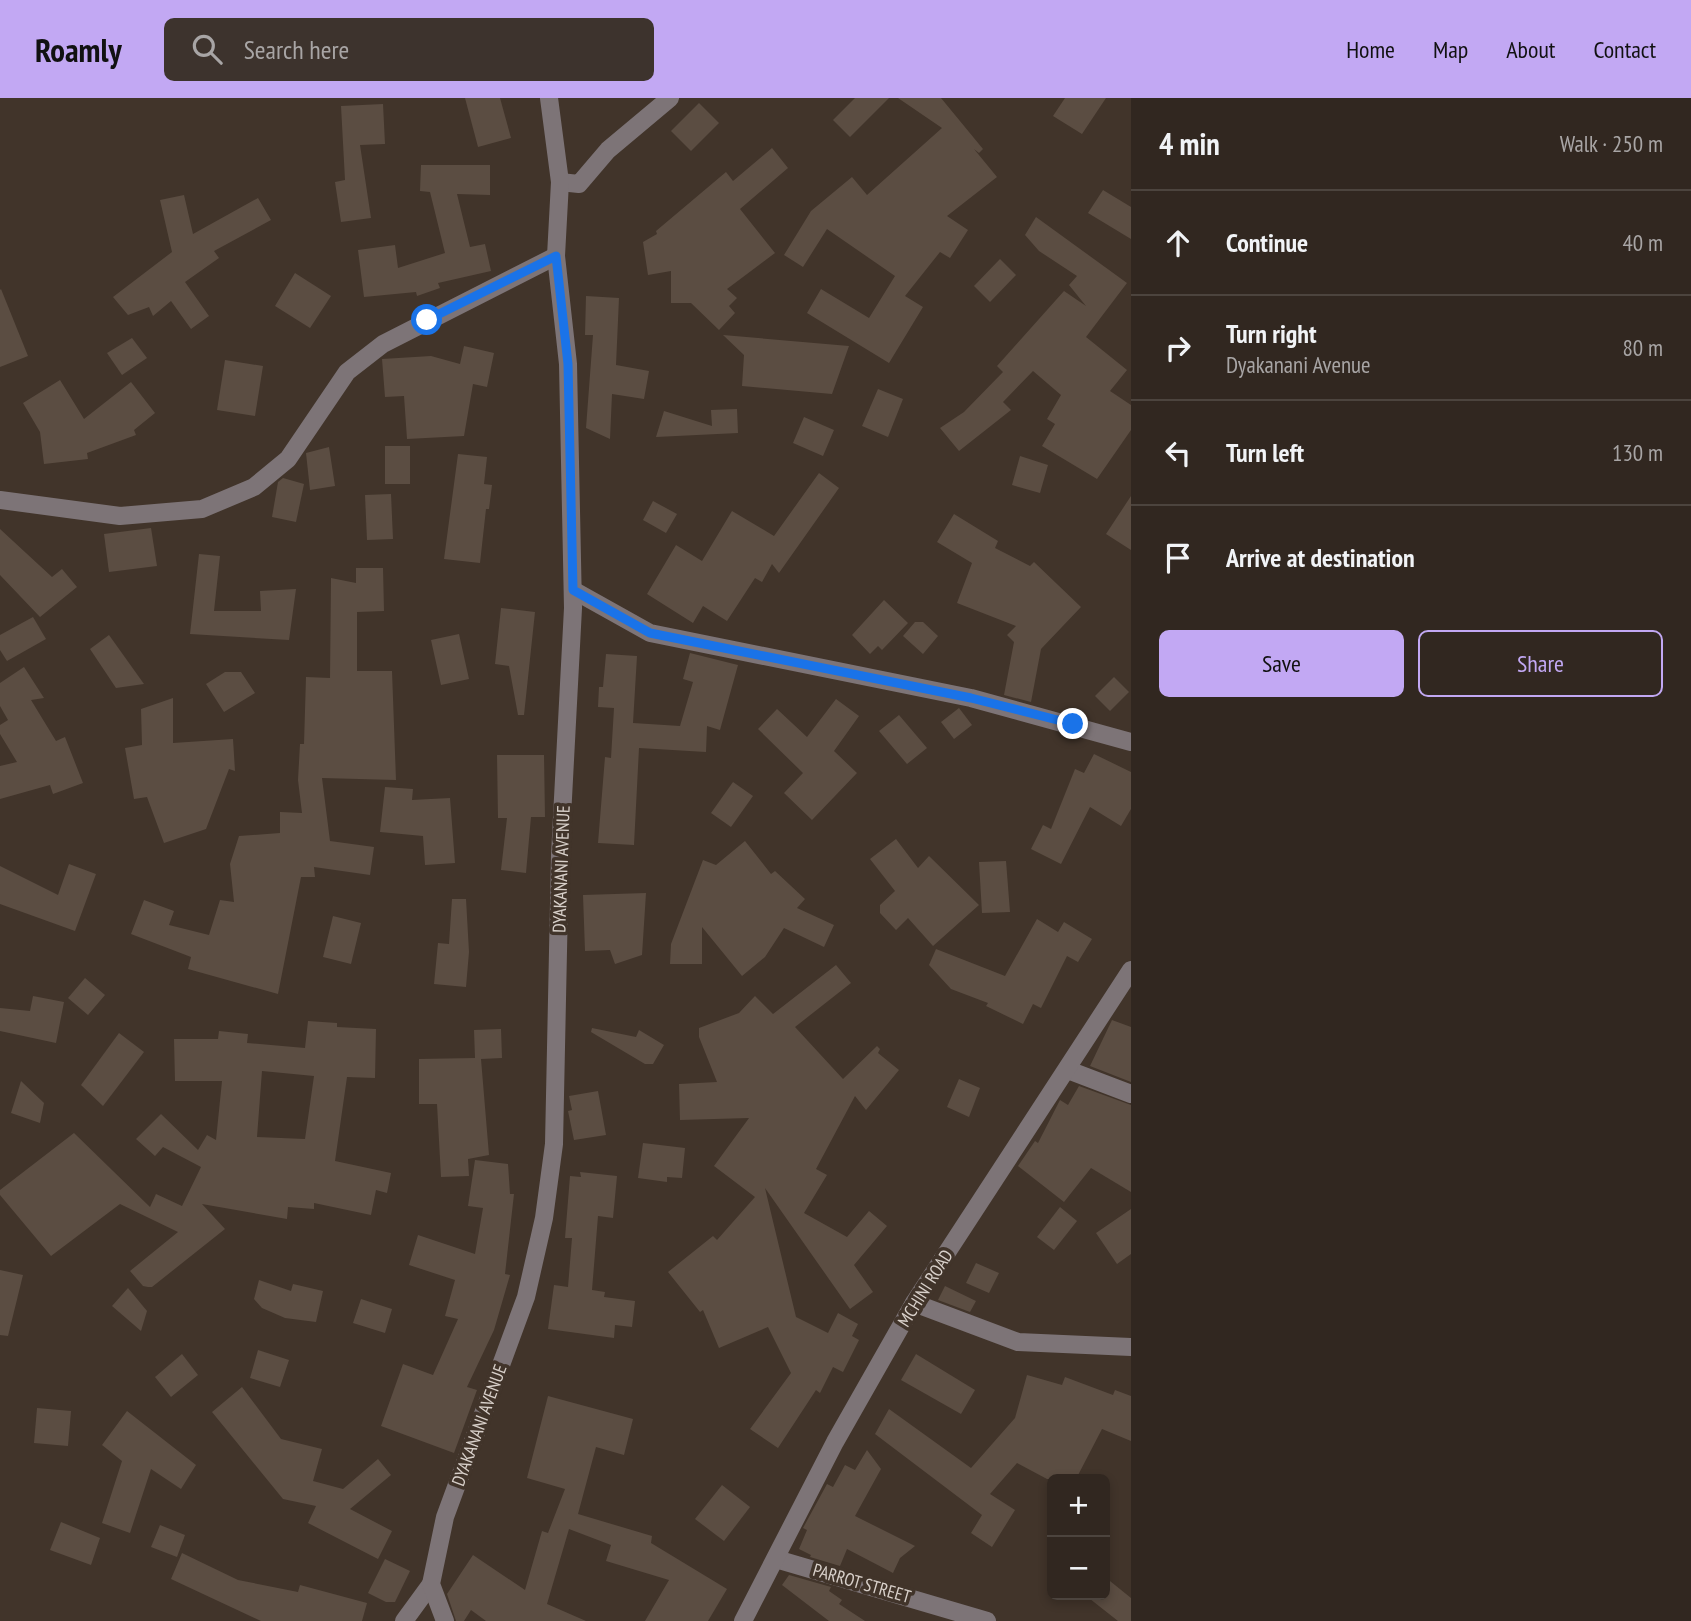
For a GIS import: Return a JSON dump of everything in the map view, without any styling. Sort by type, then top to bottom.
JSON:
[{"type":"street","name":"DYAKANANI AVENUE","points":[[431,1584],[445,1517],[526,1297],[544,1218],[554,1144],[560,855],[573,590],[568,364],[556,256],[560,182],[549,98]]},
{"type":"street","points":[[560,182],[579,184],[608,150],[670,98]]},
{"type":"street","points":[[0,500],[120,516],[202,509],[254,487],[288,459],[347,372],[383,344],[556,256]]},
{"type":"street","points":[[573,590],[650,633],[971,698],[1131,743]]},
{"type":"street","name":"MCHINI ROAD","points":[[743,1621],[835,1442],[914,1303],[1131,970]]},
{"type":"street","points":[[1068,1070],[1131,1094]]},
{"type":"street","points":[[914,1303],[1018,1342],[1131,1347]]},
{"type":"street","name":"PARROT STREET","points":[[776,1559],[987,1621]]},
{"type":"street","points":[[431,1584],[446,1620]]},
{"type":"street","points":[[404,1621],[431,1584]]},
{"type":"building","points":[[465,98],[500,98],[511,138],[478,147]]},
{"type":"building","points":[[855,98],[889,98],[850,137],[833,120]]},
{"type":"building","points":[[898,98],[941,98],[983,149],[979,153],[974,149],[997,177],[947,216],[968,230],[950,258],[940,252],[905,296],[923,307],[889,363],[807,313],[821,289],[869,318],[895,276],[827,229],[803,267],[784,255],[811,211],[852,177],[867,195],[942,128]]},
{"type":"building","points":[[1065,98],[1106,98],[1082,134],[1053,116]]},
{"type":"building","points":[[699,103],[719,123],[691,151],[671,131]]},
{"type":"building","points":[[383,104],[385,144],[360,145],[371,218],[341,222],[335,182],[345,180],[341,106]]},
{"type":"building","points":[[772,148],[788,168],[740,209],[775,253],[727,289],[737,298],[729,306],[735,313],[719,330],[691,303],[671,303],[671,271],[648,275],[643,242],[657,234],[656,231],[726,172],[733,181]]},
{"type":"building","points":[[421,165],[490,165],[490,195],[457,194],[470,247],[485,244],[491,271],[438,283],[440,288],[417,296],[416,292],[364,297],[358,250],[395,245],[398,268],[445,253],[430,192],[420,191]]},
{"type":"building","points":[[1103,190],[1131,207],[1131,239],[1088,213]]},
{"type":"building","points":[[184,195],[193,234],[258,198],[271,220],[214,251],[219,258],[185,282],[209,316],[191,329],[171,301],[153,316],[149,307],[128,315],[113,297],[172,252],[160,200]]},
{"type":"building","points":[[1036,217],[1127,283],[1086,337],[1127,370],[1110,391],[1131,405],[1131,430],[1097,479],[1042,446],[1055,424],[1047,419],[1061,395],[1033,371],[1003,402],[1011,410],[959,451],[940,428],[964,412],[1003,372],[997,366],[1064,291],[1086,306],[1069,285],[1077,276],[1039,251],[1025,235]]},
{"type":"building","points":[[1000,259],[1016,275],[990,302],[974,286]]},
{"type":"building","points":[[295,273],[331,296],[310,328],[275,306]]},
{"type":"building","points":[[0,290],[28,356],[0,367]]},
{"type":"building","points":[[586,296],[619,298],[616,365],[649,371],[644,399],[612,394],[610,439],[586,428],[593,335],[585,335]]},
{"type":"building","points":[[723,335],[849,346],[832,394],[742,386],[744,355]]},
{"type":"building","points":[[132,338],[147,358],[122,375],[107,353]]},
{"type":"building","points":[[464,346],[494,353],[487,387],[473,384],[464,436],[407,439],[404,396],[385,397],[382,359],[431,356],[460,364]]},
{"type":"building","points":[[225,360],[263,366],[255,416],[217,410]]},
{"type":"building","points":[[60,380],[84,419],[131,382],[155,413],[134,430],[136,435],[87,453],[88,459],[44,464],[40,432],[23,403]]},
{"type":"building","points":[[878,389],[903,399],[888,437],[862,426]]},
{"type":"building","points":[[737,409],[738,433],[656,437],[664,411],[712,426],[711,410]]},
{"type":"building","points":[[804,417],[834,430],[823,456],[793,443]]},
{"type":"building","points":[[385,446],[410,446],[410,484],[385,484]]},
{"type":"building","points":[[329,447],[335,486],[310,490],[306,453]]},
{"type":"building","points":[[458,454],[487,457],[484,484],[492,485],[489,509],[486,509],[480,563],[444,559]]},
{"type":"building","points":[[1020,456],[1048,465],[1040,493],[1012,485]]},
{"type":"building","points":[[819,473],[839,488],[779,573],[772,564],[762,582],[755,578],[727,621],[703,606],[693,623],[647,594],[676,545],[702,561],[732,511],[774,536]]},
{"type":"building","points":[[283,478],[304,484],[296,522],[272,517],[278,482]]},
{"type":"building","points":[[391,494],[393,539],[367,540],[365,495]]},
{"type":"building","points":[[1131,496],[1131,550],[1106,534]]},
{"type":"building","points":[[653,501],[677,514],[666,533],[643,520]]},
{"type":"building","points":[[954,514],[998,541],[995,548],[1030,566],[1034,562],[1081,607],[1041,649],[1031,702],[1004,695],[1014,642],[1007,635],[1016,626],[957,603],[972,563],[937,542]]},
{"type":"building","points":[[151,528],[157,566],[109,572],[104,534]]},
{"type":"building","points":[[0,529],[52,577],[62,569],[77,587],[40,617],[0,575]]},
{"type":"building","points":[[199,554],[220,556],[214,611],[261,611],[260,591],[296,589],[289,640],[190,634]]},
{"type":"building","points":[[356,568],[383,568],[384,611],[357,612],[357,671],[392,671],[396,780],[322,778],[330,841],[374,847],[370,875],[314,867],[315,877],[301,877],[278,994],[188,969],[191,957],[131,934],[144,900],[174,911],[169,925],[209,935],[220,900],[234,902],[230,864],[239,836],[280,833],[280,812],[302,813],[298,780],[300,744],[304,744],[306,677],[330,678],[331,578],[356,583]]},
{"type":"building","points":[[884,600],[908,623],[882,650],[878,646],[870,654],[852,635]]},
{"type":"building","points":[[501,608],[535,612],[524,715],[518,715],[509,666],[495,664]]},
{"type":"building","points":[[33,617],[46,639],[7,661],[0,650],[0,635]]},
{"type":"building","points":[[915,622],[923,622],[938,636],[923,654],[903,636]]},
{"type":"building","points":[[459,634],[469,679],[441,685],[431,640]]},
{"type":"building","points":[[109,635],[144,684],[116,688],[90,649]]},
{"type":"building","points":[[690,653],[738,665],[720,730],[707,726],[706,752],[639,748],[634,845],[598,843],[605,757],[611,758],[614,708],[598,707],[606,654],[637,656],[633,723],[680,726],[693,682],[683,679]]},
{"type":"building","points":[[24,667],[44,698],[31,700],[56,741],[65,737],[83,783],[53,794],[50,785],[0,799],[0,766],[17,762],[0,734],[0,725],[8,720],[0,706],[0,683]]},
{"type":"building","points":[[225,672],[241,672],[255,693],[224,712],[206,684]]},
{"type":"building","points":[[1114,677],[1129,692],[1110,711],[1095,696]]},
{"type":"building","points":[[173,698],[173,743],[233,739],[235,771],[229,769],[206,829],[164,843],[147,797],[134,799],[125,748],[142,745],[141,709]]},
{"type":"building","points":[[836,699],[859,716],[834,751],[857,773],[812,820],[784,793],[803,773],[758,729],[777,709],[807,737]]},
{"type":"building","points":[[959,708],[972,725],[954,739],[941,722]]},
{"type":"building","points":[[899,715],[927,748],[907,764],[879,731]]},
{"type":"building","points":[[1094,754],[1131,772],[1131,809],[1121,826],[1090,807],[1061,864],[1031,849],[1043,825],[1051,829],[1075,769],[1084,773]]},
{"type":"building","points":[[497,755],[544,755],[545,817],[531,817],[526,873],[501,870],[507,818],[498,818]]},
{"type":"building","points":[[733,782],[753,796],[731,827],[711,813]]},
{"type":"building","points":[[385,787],[413,789],[412,800],[450,798],[455,863],[425,865],[423,836],[380,832]]},
{"type":"building","points":[[896,839],[918,868],[929,856],[979,905],[933,946],[908,918],[896,930],[880,913],[880,905],[895,891],[870,859]]},
{"type":"building","points":[[745,841],[771,874],[775,871],[805,899],[797,908],[834,925],[824,947],[784,928],[765,957],[742,976],[702,927],[702,964],[670,964],[671,944],[703,860],[716,865]]},
{"type":"building","points":[[1006,861],[1010,912],[982,913],[979,862]]},
{"type":"building","points":[[69,864],[96,874],[75,931],[0,904],[0,866],[58,895]]},
{"type":"building","points":[[646,893],[642,955],[615,964],[610,950],[585,951],[583,895]]},
{"type":"building","points":[[452,899],[466,899],[469,952],[466,987],[434,984],[438,943],[449,944]]},
{"type":"building","points":[[333,916],[361,923],[351,964],[323,957]]},
{"type":"building","points":[[1037,919],[1058,932],[1064,922],[1092,939],[1078,962],[1067,956],[1041,1008],[1033,1004],[1023,1024],[986,1006],[988,1003],[951,989],[929,965],[936,949],[1005,976]]},
{"type":"building","points":[[836,965],[851,983],[795,1027],[843,1079],[877,1046],[880,1049],[878,1053],[899,1070],[866,1110],[855,1096],[816,1169],[827,1175],[804,1213],[847,1237],[869,1211],[887,1226],[854,1265],[873,1292],[850,1309],[765,1188],[796,1317],[828,1333],[838,1313],[858,1324],[852,1336],[859,1340],[843,1372],[833,1367],[820,1393],[816,1390],[778,1448],[750,1429],[791,1373],[768,1327],[719,1348],[703,1310],[700,1312],[668,1272],[713,1236],[717,1240],[755,1197],[714,1166],[749,1118],[680,1120],[679,1084],[717,1082],[699,1037],[699,1028],[739,1013],[755,996],[773,1014]]},
{"type":"building","points":[[85,978],[105,995],[88,1015],[68,998]]},
{"type":"building","points":[[33,996],[64,1002],[56,1043],[0,1031],[0,1008],[30,1011]]},
{"type":"building","points":[[1112,1020],[1131,1027],[1131,1082],[1090,1066]]},
{"type":"building","points":[[308,1021],[337,1023],[337,1027],[376,1029],[375,1078],[347,1077],[335,1161],[391,1173],[387,1193],[376,1190],[371,1215],[314,1203],[314,1209],[288,1207],[287,1219],[202,1204],[225,1229],[152,1287],[148,1287],[143,1286],[130,1271],[178,1232],[120,1204],[51,1256],[0,1195],[0,1190],[74,1133],[150,1207],[156,1194],[182,1206],[201,1167],[163,1147],[155,1156],[136,1139],[161,1114],[198,1150],[207,1135],[216,1140],[222,1081],[175,1081],[174,1039],[218,1039],[219,1031],[248,1034],[247,1043],[305,1048]],"holes":[[[262,1071],[314,1076],[305,1139],[257,1137]]]},
{"type":"building","points":[[592,1028],[636,1037],[639,1030],[664,1045],[653,1064],[645,1064],[591,1032]]},
{"type":"building","points":[[501,1029],[502,1058],[481,1059],[489,1155],[468,1159],[469,1176],[441,1177],[437,1104],[419,1104],[419,1059],[475,1058],[474,1030]]},
{"type":"building","points":[[119,1033],[144,1052],[103,1106],[81,1085]]},
{"type":"building","points":[[959,1079],[980,1088],[969,1117],[947,1107]]},
{"type":"building","points":[[21,1081],[44,1103],[40,1123],[11,1113]]},
{"type":"building","points":[[1079,1086],[1131,1105],[1131,1192],[1091,1168],[1064,1202],[1018,1166],[1035,1141],[1038,1143],[1060,1100],[1068,1105]]},
{"type":"building","points":[[598,1091],[606,1135],[574,1140],[568,1111],[572,1110],[569,1096]]},
{"type":"building","points":[[643,1143],[685,1148],[682,1178],[667,1177],[667,1182],[638,1178]]},
{"type":"building","points":[[475,1160],[508,1164],[510,1194],[514,1194],[505,1274],[510,1275],[494,1330],[467,1387],[477,1390],[454,1453],[381,1426],[403,1364],[433,1375],[458,1319],[445,1316],[455,1280],[409,1265],[418,1235],[475,1254],[483,1208],[468,1206]]},
{"type":"building","points":[[580,1172],[617,1176],[613,1218],[598,1216],[592,1290],[605,1292],[604,1297],[635,1301],[632,1327],[615,1325],[614,1338],[548,1329],[554,1285],[568,1287],[572,1238],[565,1238],[570,1176],[581,1177]]},
{"type":"building","points":[[1060,1207],[1077,1221],[1054,1250],[1037,1237]]},
{"type":"building","points":[[1131,1209],[1131,1254],[1117,1264],[1096,1233]]},
{"type":"building","points":[[976,1263],[999,1273],[989,1293],[966,1283]]},
{"type":"building","points":[[0,1270],[23,1275],[8,1336],[0,1335]]},
{"type":"building","points":[[259,1280],[291,1291],[293,1284],[323,1291],[316,1322],[285,1318],[262,1308],[254,1299]]},
{"type":"building","points":[[945,1286],[976,1301],[970,1312],[938,1300]]},
{"type":"building","points":[[128,1288],[147,1311],[141,1331],[112,1306]]},
{"type":"building","points":[[361,1299],[392,1309],[385,1333],[353,1323]]},
{"type":"building","points":[[258,1350],[289,1360],[280,1387],[250,1378]]},
{"type":"building","points":[[182,1354],[198,1375],[171,1397],[155,1377]]},
{"type":"building","points":[[916,1354],[975,1390],[961,1414],[901,1380]]},
{"type":"building","points":[[1027,1375],[1062,1385],[1065,1377],[1113,1395],[1115,1390],[1131,1396],[1131,1441],[1102,1429],[1079,1474],[1047,1474],[1047,1479],[1017,1463],[990,1494],[1015,1510],[992,1547],[971,1533],[982,1515],[875,1434],[889,1409],[971,1468],[1015,1418]]},
{"type":"building","points":[[242,1387],[281,1439],[322,1449],[313,1481],[343,1489],[378,1459],[391,1475],[350,1509],[392,1531],[378,1559],[308,1523],[316,1506],[283,1499],[212,1412]]},
{"type":"building","points":[[548,1396],[633,1419],[624,1455],[596,1447],[578,1514],[652,1536],[651,1543],[727,1589],[708,1621],[645,1621],[669,1580],[606,1561],[611,1545],[569,1529],[547,1604],[586,1621],[486,1621],[471,1610],[464,1621],[456,1621],[447,1594],[473,1555],[525,1590],[542,1531],[548,1533],[565,1489],[527,1478]]},
{"type":"building","points":[[37,1408],[71,1411],[68,1446],[34,1443]]},
{"type":"building","points":[[127,1411],[196,1465],[181,1489],[151,1469],[130,1533],[102,1523],[122,1461],[102,1445]]},
{"type":"building","points":[[867,1450],[881,1469],[855,1516],[915,1546],[900,1558],[893,1573],[847,1549],[840,1566],[810,1557],[811,1555],[799,1549],[807,1530],[803,1528],[827,1484],[833,1487],[845,1465],[855,1470]]},
{"type":"building","points":[[722,1485],[750,1507],[724,1541],[695,1519]]},
{"type":"building","points":[[61,1522],[100,1538],[91,1565],[50,1550]]},
{"type":"building","points":[[160,1525],[185,1535],[177,1557],[151,1547]]},
{"type":"building","points":[[182,1553],[238,1580],[298,1592],[300,1585],[367,1603],[362,1621],[261,1621],[171,1579]]},
{"type":"building","points":[[385,1559],[410,1571],[395,1602],[386,1602],[368,1593]]},
{"type":"building","points":[[789,1575],[831,1587],[829,1591],[842,1600],[839,1604],[865,1621],[829,1621],[782,1585]]},
{"type":"building","points":[[1110,1581],[1131,1598],[1131,1621],[1118,1621],[1091,1600],[1110,1600]]},
{"type":"route","points":[[427,320],[556,256],[568,364],[573,590],[650,633],[971,698],[1073,724]]}]
